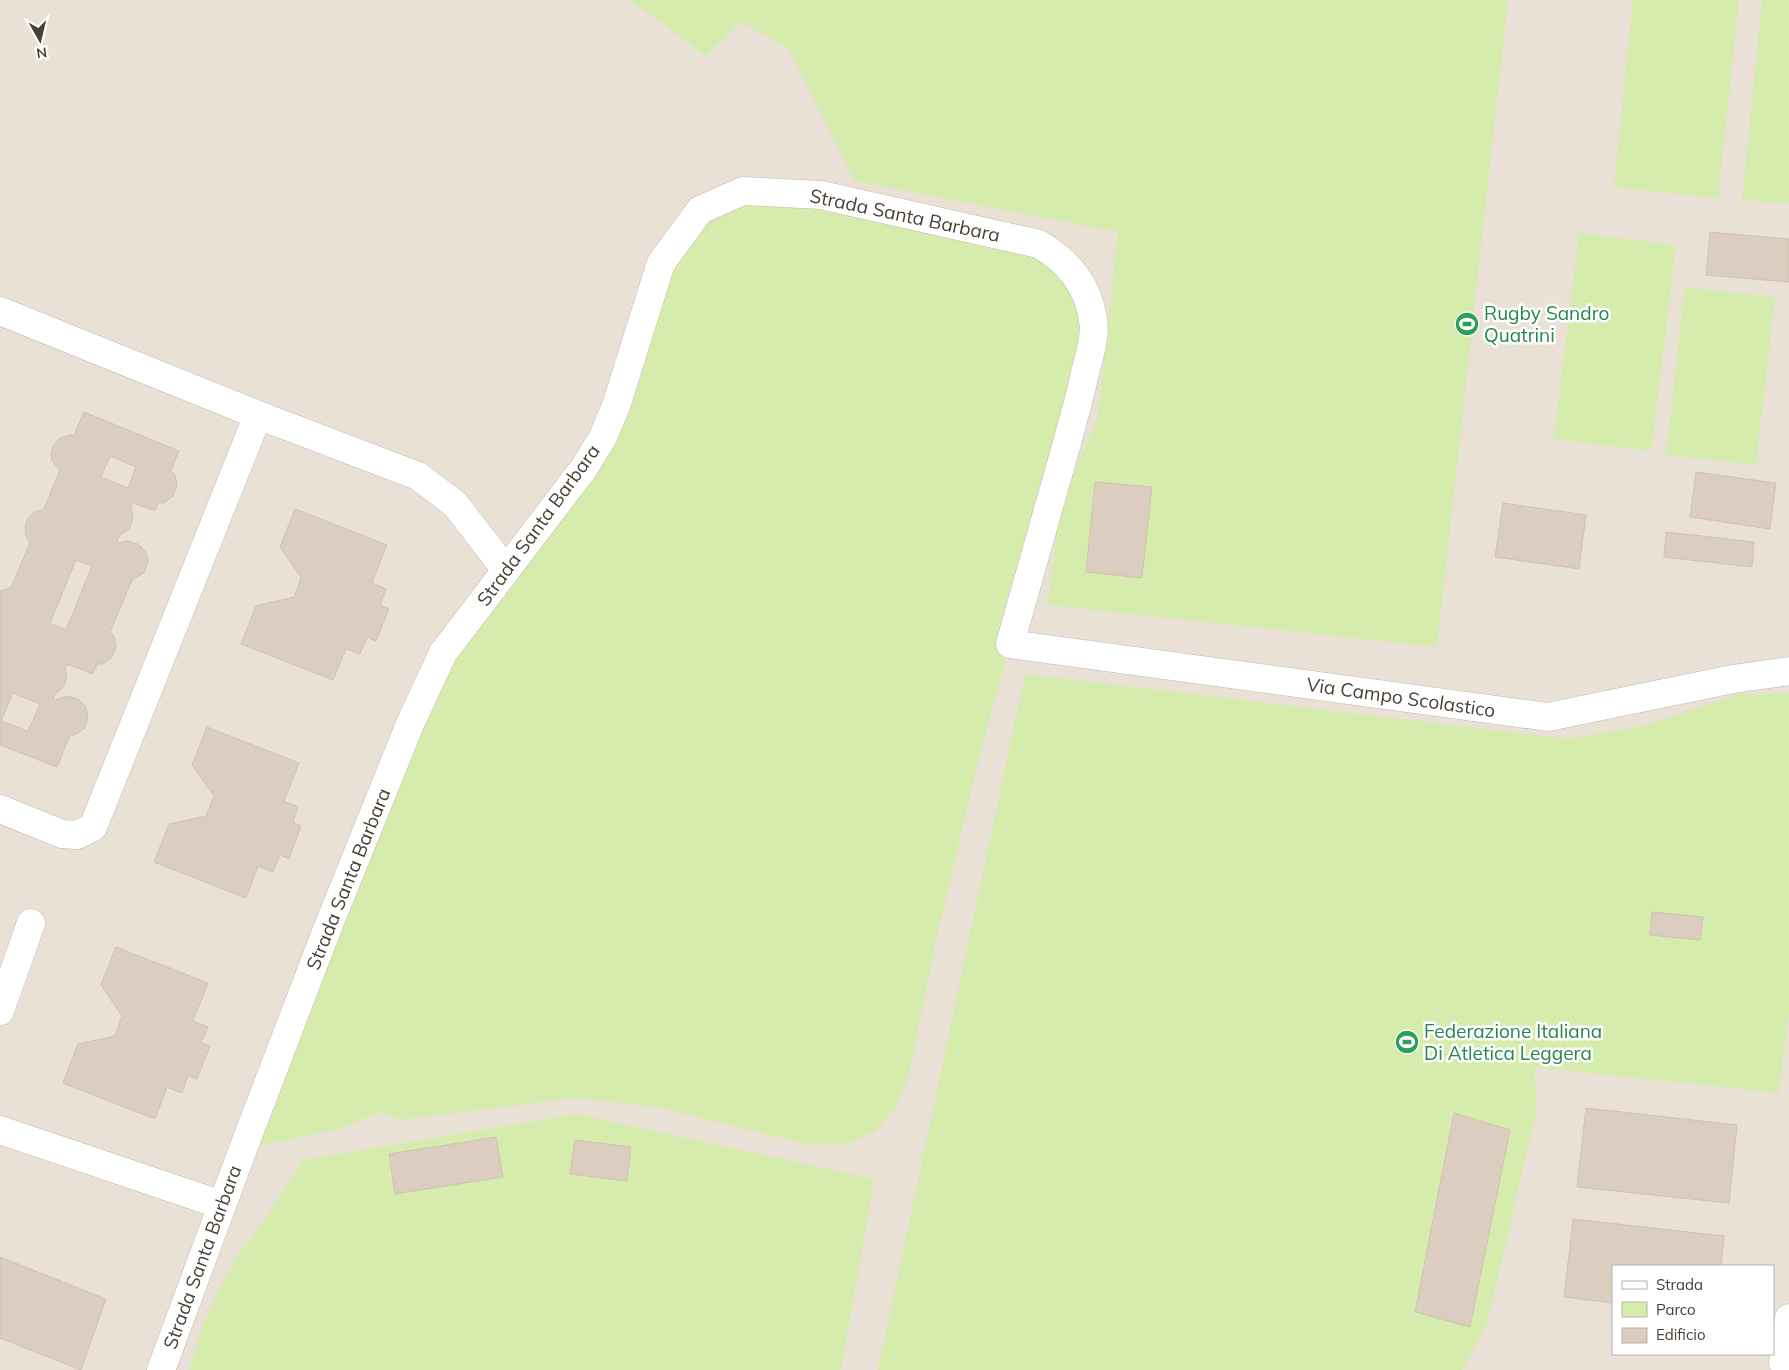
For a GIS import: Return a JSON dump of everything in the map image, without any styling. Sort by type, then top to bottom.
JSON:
[{"type":"street","name":"Strada Santa Barbara","points":[[161,1370],[326,932],[410,724],[443,653],[584,468],[603,437],[616,406],[661,263],[700,210],[744,191],[821,195],[1039,244],[1068,264],[1087,294],[1092,314],[1094,336],[1078,402],[1010,644]]},
{"type":"street","points":[[0,311],[23,322],[258,415],[418,476],[455,504],[506,570]]},
{"type":"street","points":[[0,809],[62,834],[77,835],[93,828],[258,415]]},
{"type":"street","name":"Via Campo Scolastico","points":[[1010,644],[1548,717],[1733,679],[1789,671]]},
{"type":"street","points":[[0,1012],[31,923]]},
{"type":"street","points":[[0,1130],[222,1206]]},
{"type":"street","points":[[1789,1318],[1783,1363],[1789,1363]]},
{"type":"shaded area","points":[[0,0],[1789,0],[1789,1370],[0,1370]]},
{"type":"green space","points":[[630,0],[1508,0],[1437,647],[1048,605],[1058,518],[1098,417],[1118,232],[855,181],[789,49],[741,22],[706,56]]},
{"type":"green space","points":[[1633,0],[1739,0],[1718,198],[1614,187]]},
{"type":"green space","points":[[1762,0],[1789,0],[1789,204],[1742,200]]},
{"type":"green space","points":[[743,191],[1039,244],[1093,314],[1010,644],[979,757],[935,945],[908,1078],[895,1109],[875,1131],[847,1144],[810,1145],[657,1107],[575,1098],[400,1120],[379,1112],[340,1129],[243,1149],[410,724],[584,468],[661,263],[700,210]]},
{"type":"green space","points":[[1579,233],[1676,245],[1651,451],[1554,439]]},
{"type":"green space","points":[[1685,287],[1775,297],[1756,465],[1666,455]]},
{"type":"green space","points":[[1025,674],[1571,739],[1647,725],[1738,694],[1789,693],[1789,1015],[1778,1093],[1534,1067],[1537,1107],[1487,1324],[1462,1370],[878,1370]]},
{"type":"green space","points":[[577,1114],[874,1179],[841,1370],[189,1370],[202,1328],[218,1291],[238,1256],[262,1224],[303,1160]]},
{"type":"building","points":[[1710,232],[1789,239],[1789,282],[1706,275]]},
{"type":"building","points":[[84,412],[179,451],[171,470],[175,475],[177,486],[173,496],[164,503],[158,503],[155,511],[133,503],[131,507],[133,518],[129,529],[120,535],[117,542],[127,541],[138,544],[146,552],[148,562],[144,573],[132,580],[110,632],[114,636],[116,647],[112,657],[103,664],[97,664],[93,674],[67,664],[65,669],[67,677],[63,688],[56,693],[53,699],[56,700],[67,696],[78,699],[86,707],[88,718],[84,729],[74,735],[70,735],[57,767],[0,745],[0,591],[11,588],[30,543],[26,536],[27,520],[34,512],[44,509],[60,470],[52,461],[53,446],[60,438],[74,435]],"holes":[[[110,456],[136,467],[128,488],[101,477]],[[76,560],[92,566],[66,630],[50,623]],[[13,693],[40,704],[28,731],[1,721]]]},
{"type":"building","points":[[1696,472],[1776,483],[1770,529],[1690,517]]},
{"type":"building","points":[[1095,482],[1152,487],[1142,578],[1086,572]]},
{"type":"building","points":[[1503,503],[1586,515],[1579,569],[1495,557]]},
{"type":"building","points":[[295,509],[387,545],[372,583],[386,589],[380,605],[389,609],[376,641],[367,637],[360,654],[346,649],[333,680],[241,644],[256,606],[294,597],[301,578],[280,547]]},
{"type":"building","points":[[1666,532],[1754,542],[1752,567],[1664,557]]},
{"type":"building","points":[[207,727],[299,763],[284,801],[298,807],[293,822],[301,826],[289,859],[280,855],[273,872],[258,866],[246,898],[154,862],[169,824],[206,816],[214,796],[192,765]]},
{"type":"building","points":[[1652,912],[1703,917],[1700,940],[1650,935]]},
{"type":"building","points":[[116,947],[208,983],[193,1021],[208,1027],[201,1043],[210,1046],[197,1079],[188,1075],[182,1093],[167,1087],[155,1119],[63,1083],[78,1044],[115,1036],[122,1016],[101,985]]},
{"type":"building","points":[[1586,1108],[1737,1125],[1729,1203],[1577,1187]]},
{"type":"building","points":[[1454,1113],[1510,1130],[1470,1327],[1415,1312]]},
{"type":"building","points":[[496,1137],[503,1177],[395,1194],[389,1154]]},
{"type":"building","points":[[575,1140],[631,1147],[627,1181],[570,1174]]},
{"type":"building","points":[[1573,1219],[1724,1236],[1721,1265],[1612,1265],[1612,1303],[1564,1297]]},
{"type":"building","points":[[0,1257],[106,1299],[81,1370],[0,1338]]},
{"type":"place","name":"Rugby Sandro Quatrini","points":[[1467,324]]},
{"type":"place","name":"Federazione Italiana Di Atletica Leggera","points":[[1407,1042]]}]
